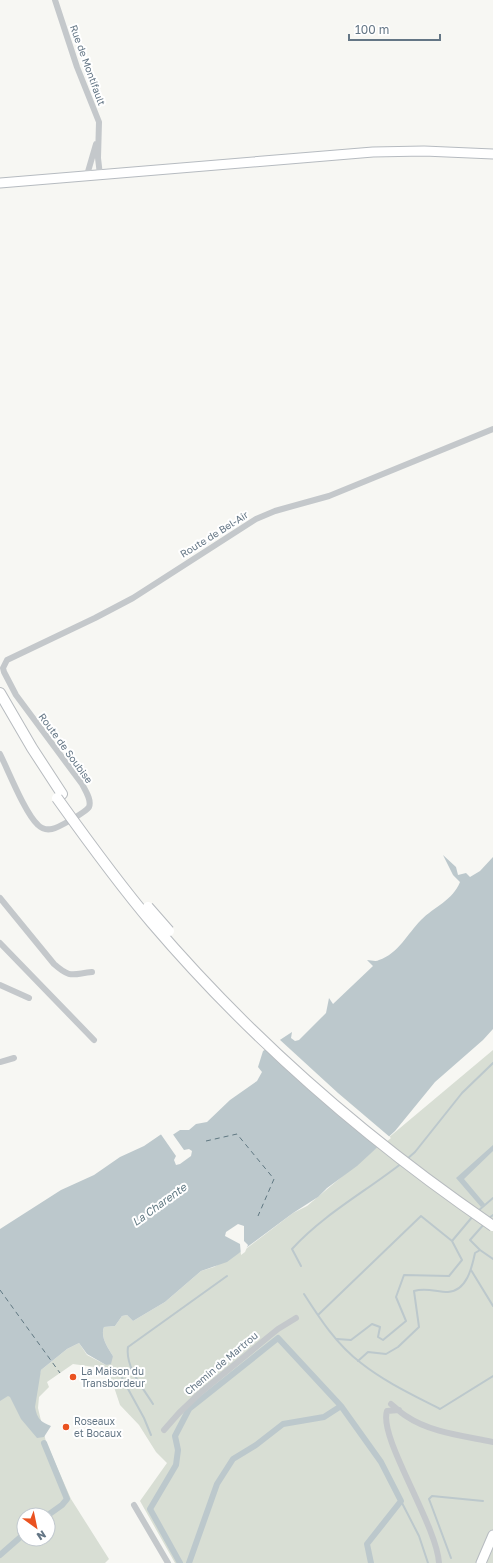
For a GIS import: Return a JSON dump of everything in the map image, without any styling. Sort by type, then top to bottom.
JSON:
[{"type":"main road","points":[[0,183],[373,152],[424,151],[493,154]]},
{"type":"main road","points":[[0,694],[59,796],[156,916],[207,974],[261,1028],[330,1093],[440,1181],[493,1218]]},
{"type":"main road","points":[[0,707],[95,850],[152,923],[205,982],[263,1041],[326,1098],[384,1146],[493,1226]]},
{"type":"main road","points":[[481,1563],[493,1535]]},
{"type":"street","name":"Rue de Montifault","points":[[55,0],[99,122],[99,137]]},
{"type":"street","points":[[99,137],[98,158],[100,175]]},
{"type":"street","points":[[87,176],[99,137]]},
{"type":"street","name":"Route de Bel-Air","points":[[4,665],[11,657],[95,618],[133,598],[256,520],[281,509],[330,496],[493,429]]},
{"type":"street","name":"Route de Soubise","points":[[0,754],[21,798],[38,826],[45,829],[53,829],[84,812],[89,806],[89,799],[82,784],[16,695],[4,672],[4,665]]},
{"type":"street","points":[[0,898],[62,972],[73,976],[92,972]]},
{"type":"street","points":[[0,943],[94,1040]]},
{"type":"street","points":[[0,985],[29,998]]},
{"type":"street","points":[[0,1062],[14,1058]]},
{"type":"street","name":"Chemin de Martrou","points":[[164,1430],[200,1393],[278,1329],[296,1318]]},
{"type":"street","points":[[391,1404],[406,1416],[446,1432],[493,1442]]},
{"type":"street","points":[[399,1410],[387,1410],[384,1417],[391,1439],[430,1528],[438,1554],[439,1563]]},
{"type":"street","points":[[134,1505],[168,1563]]},
{"type":"shaded area","points":[[493,1050],[493,1563],[175,1563],[140,1501],[167,1463],[156,1452],[139,1425],[120,1405],[108,1369],[73,1364],[47,1382],[49,1387],[39,1397],[38,1408],[46,1442],[71,1499],[109,1559],[105,1563],[0,1563],[0,1400],[10,1393],[31,1405],[41,1370],[67,1349],[79,1343],[87,1355],[106,1365],[113,1356],[103,1335],[104,1327],[115,1326],[122,1316],[127,1315],[133,1321],[165,1302],[201,1271],[214,1267],[247,1248],[293,1213],[307,1206]]},
{"type":"water","name":"La Charente","points":[[443,855],[456,867],[458,875],[466,873],[470,877],[480,871],[493,857],[493,1029],[483,1040],[435,1082],[395,1131],[357,1166],[327,1188],[318,1197],[293,1213],[227,1262],[201,1271],[165,1302],[133,1321],[127,1315],[122,1316],[115,1326],[104,1327],[103,1335],[113,1356],[111,1364],[106,1365],[87,1354],[79,1343],[67,1349],[41,1370],[35,1407],[40,1420],[51,1426],[44,1437],[37,1438],[21,1419],[10,1397],[8,1396],[0,1401],[0,1229],[61,1190],[94,1175],[120,1157],[144,1146],[163,1133],[168,1138],[180,1130],[189,1130],[196,1124],[207,1122],[230,1100],[257,1081],[262,1072],[258,1067],[263,1051],[292,1032],[291,1038],[295,1041],[299,1040],[326,1013],[329,998],[333,1004],[373,966],[367,960],[378,961],[392,953],[426,915],[453,894],[460,882],[453,875]]},
{"type":"water","points":[[493,1145],[493,1151],[464,1179],[485,1204],[481,1207],[456,1178]]},
{"type":"pier","points":[[279,1039],[338,1093],[391,1138],[379,1148],[336,1113],[272,1044]]},
{"type":"pier","points":[[162,1131],[168,1136],[172,1133],[184,1150],[189,1149],[192,1151],[191,1156],[180,1164],[176,1165],[174,1160],[176,1156],[160,1133]]},
{"type":"pier","points":[[238,1224],[244,1226],[244,1241],[248,1245],[245,1252],[241,1255],[240,1244],[225,1236],[226,1232]]},
{"type":"waterway","points":[[407,1159],[415,1152],[462,1093],[493,1063]]},
{"type":"waterway","points":[[301,1266],[292,1249],[304,1236],[331,1214],[402,1163]]},
{"type":"waterway","points":[[478,1211],[493,1198]]},
{"type":"waterway","points":[[489,1218],[493,1215]]},
{"type":"waterway","points":[[318,1315],[421,1216],[452,1241],[462,1260],[449,1276],[404,1275],[396,1297],[406,1321],[383,1340],[378,1337],[380,1327],[372,1324],[351,1340],[337,1339]]},
{"type":"waterway","points":[[452,1241],[473,1216]]},
{"type":"waterway","points":[[480,1250],[470,1240],[485,1223]]},
{"type":"waterway","points":[[358,1361],[368,1352],[386,1354],[398,1347],[419,1327],[414,1291],[423,1289],[444,1292],[454,1291],[460,1287],[468,1277],[475,1253],[480,1250],[493,1259]]},
{"type":"waterway","points":[[471,1270],[493,1306]]},
{"type":"waterway","points":[[153,1404],[132,1370],[129,1362],[128,1347],[227,1276]]},
{"type":"waterway","points":[[304,1294],[316,1313],[337,1340],[352,1356],[389,1382],[440,1409],[493,1376]]},
{"type":"waterway","points":[[180,1563],[150,1509],[176,1465],[178,1450],[175,1436],[189,1409],[278,1338],[341,1406],[381,1462],[401,1501],[367,1544],[371,1563]]},
{"type":"waterway","points":[[132,1368],[123,1374],[122,1378],[144,1418],[151,1435]]},
{"type":"waterway","points":[[189,1563],[217,1484],[233,1459],[256,1445],[283,1424],[324,1417],[341,1406]]},
{"type":"waterway","points":[[44,1443],[67,1499],[56,1509]]},
{"type":"waterway","points":[[451,1558],[429,1499],[432,1496],[483,1501]]},
{"type":"waterway","points":[[401,1501],[419,1536],[428,1563]]},
{"type":"waterway","points":[[0,1555],[16,1541]]},
{"type":"ferry route","points":[[206,1141],[237,1134],[274,1179],[258,1216]]},
{"type":"ferry route","points":[[0,1290],[60,1373]]},
{"type":"place","name":"La Maison du Transbordeur","points":[[73,1377]]},
{"type":"place","name":"Roseaux et Bocaux","points":[[66,1427]]}]
